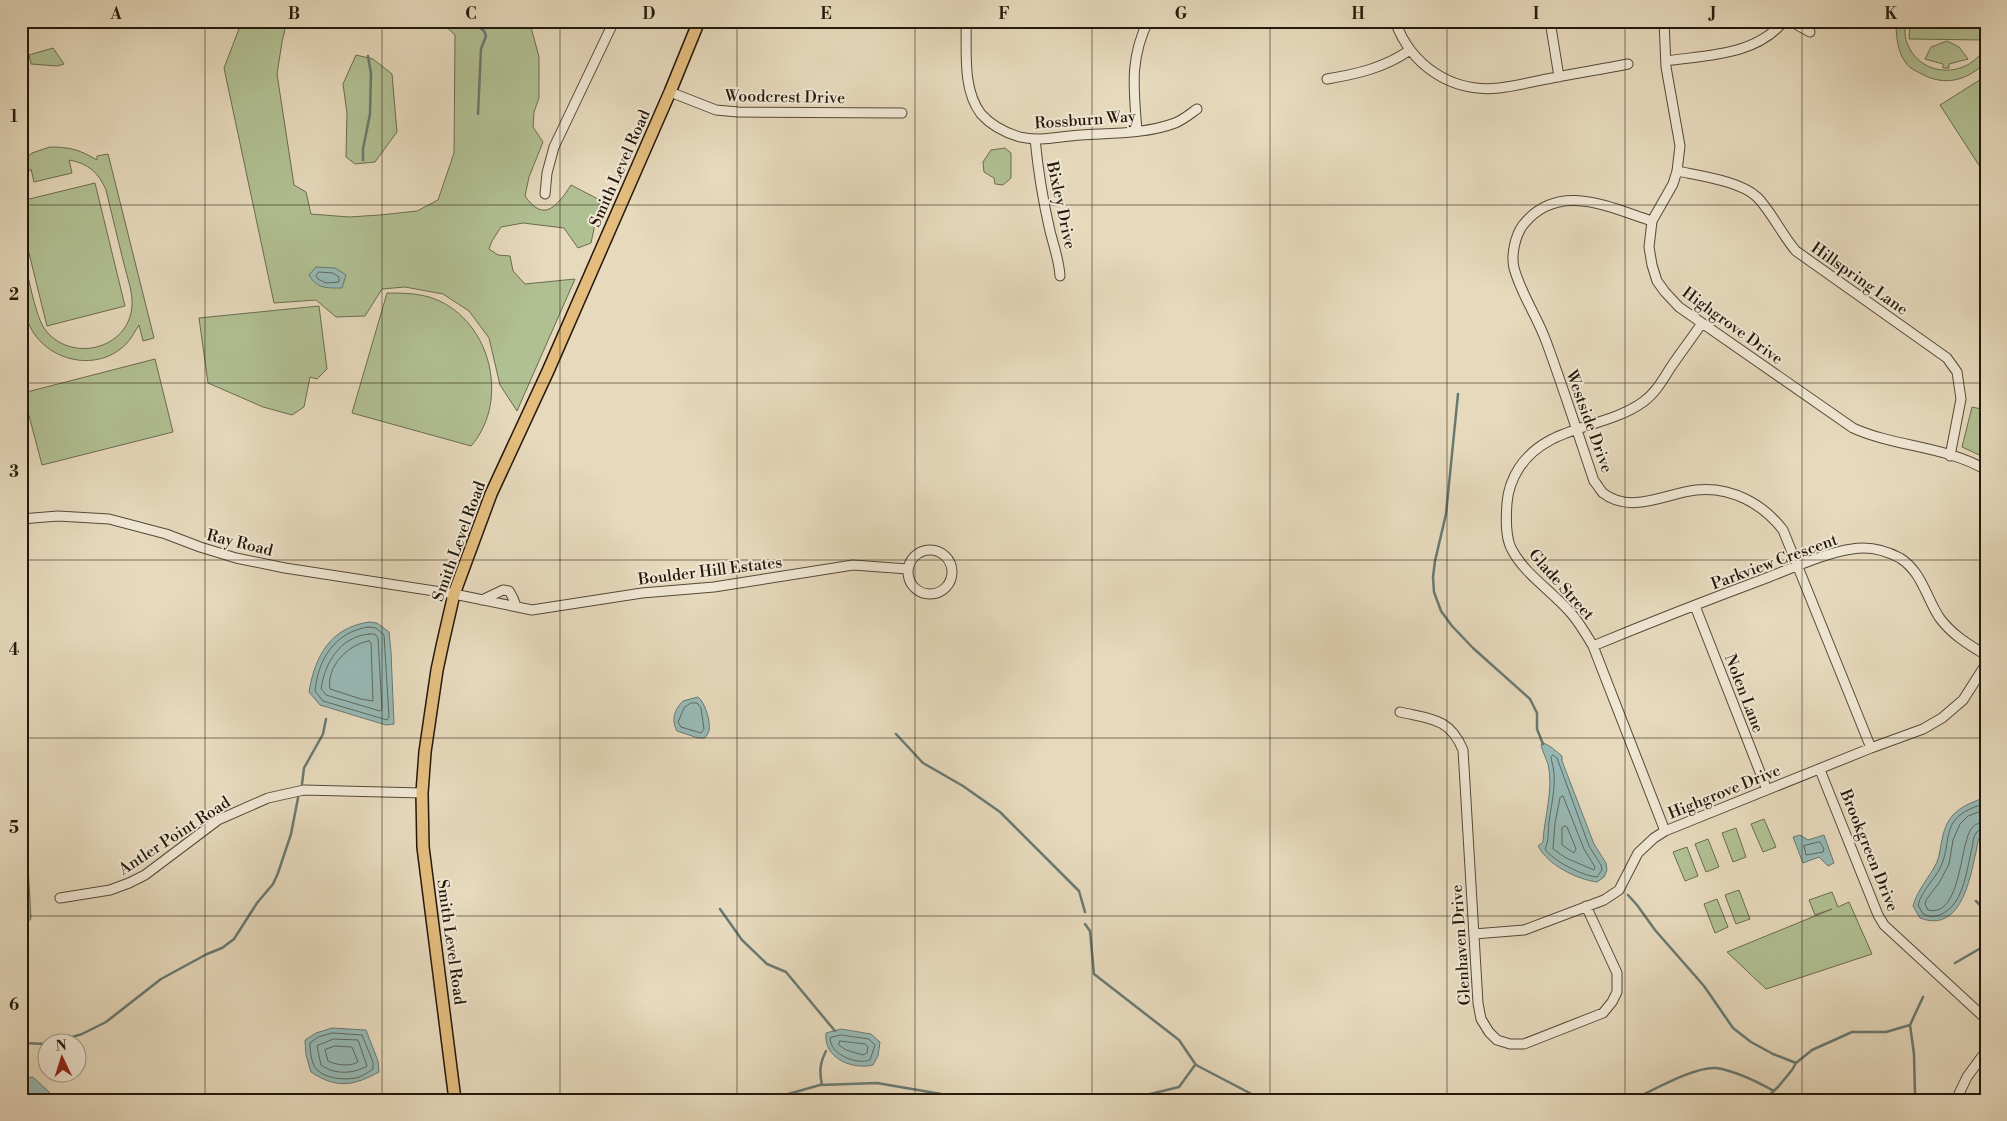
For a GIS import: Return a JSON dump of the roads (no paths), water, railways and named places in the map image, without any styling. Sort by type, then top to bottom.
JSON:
[{"type":"main road","name":"Smith Level Road","points":[[456,1100],[423,847],[422,793],[424,752],[437,670],[454,594],[491,494],[548,371],[697,26],[704,21]]},
{"type":"street","points":[[545,194],[547,173],[554,147],[614,21]]},
{"type":"street","name":"Rossburn Way","points":[[966,21],[968,80],[974,100],[981,113],[993,125],[1008,133],[1035,139],[1137,131],[1177,123],[1197,109]]},
{"type":"street","points":[[1137,131],[1133,75],[1138,47],[1148,21]]},
{"type":"street","points":[[1395,21],[1400,35],[1417,59],[1436,74],[1455,84],[1468,87],[1500,88],[1628,64]]},
{"type":"street","points":[[1550,21],[1560,76]]},
{"type":"street","name":"Highgrove Drive","points":[[1664,21],[1666,62],[1680,146],[1677,171],[1673,184],[1652,221],[1649,247],[1652,265],[1657,280],[1664,292],[1679,307],[1853,428],[1870,436],[1950,456],[1986,470]]},
{"type":"street","points":[[1666,62],[1750,47],[1761,42],[1784,21]]},
{"type":"street","points":[[1790,21],[1810,32]]},
{"type":"street","points":[[1327,79],[1378,68],[1410,50]]},
{"type":"street","name":"Woodcrest Drive","points":[[670,92],[716,110],[738,112],[902,113]]},
{"type":"street","name":"Bixley Drive","points":[[1035,139],[1041,190],[1050,233],[1059,260],[1060,276]]},
{"type":"street","name":"Hillspring Lane","points":[[1677,171],[1738,186],[1750,192],[1758,198],[1786,240],[1796,251],[1947,358],[1957,372],[1961,399],[1950,456]]},
{"type":"street","name":"Westside Drive","points":[[1652,221],[1592,202],[1552,202],[1536,211],[1520,230],[1514,248],[1514,266],[1519,282],[1545,338],[1594,480],[1603,493],[1617,500],[1632,502],[1646,502],[1696,490],[1717,490],[1737,495],[1755,503],[1774,518],[1783,530],[1870,748]]},
{"type":"street","name":"Glade Street","points":[[1664,831],[1592,646],[1582,628],[1569,611],[1520,563],[1510,546],[1507,530],[1507,494],[1515,475],[1527,456],[1542,444],[1563,433],[1623,413],[1644,402],[1658,388],[1702,323]]},
{"type":"street","name":"Ray Road","points":[[21,519],[58,516],[109,519],[166,534],[200,548],[236,558],[284,568],[454,594]]},
{"type":"street","name":"Parkview Crescent","points":[[1592,646],[1798,566],[1851,549],[1870,548],[1891,554],[1906,562],[1924,585],[1939,616],[1952,632],[1986,656]]},
{"type":"street","points":[[933,551],[940,553],[950,563],[951,577],[949,583],[940,592],[926,594],[920,592],[910,582],[908,569],[914,557],[920,553],[933,551]]},
{"type":"street","name":"Boulder Hill Estates","points":[[454,594],[532,610],[642,593],[714,587],[853,565],[908,569]]},
{"type":"street","points":[[482,600],[503,590],[509,592],[516,606]]},
{"type":"street","name":"Nolen Lane","points":[[1695,606],[1767,790]]},
{"type":"street","name":"Highgrove Drive","points":[[1474,934],[1524,930],[1604,900],[1619,890],[1638,853],[1664,831],[1820,770],[1870,748],[1923,729],[1942,718],[1963,700],[1986,664]]},
{"type":"street","name":"Glenhaven Drive","points":[[1400,712],[1439,721],[1458,736],[1464,750],[1478,1003],[1482,1019],[1497,1040],[1510,1044],[1524,1044],[1603,1013],[1612,1002],[1617,992],[1617,973],[1586,906]]},
{"type":"street","name":"Brookgreen Drive","points":[[1820,770],[1878,915],[1884,924],[1986,1019]]},
{"type":"street","name":"Antler Point Road","points":[[60,898],[110,890],[129,883],[145,875],[218,820],[268,798],[314,790],[422,793]]},
{"type":"street","points":[[1956,1100],[1967,1078],[1986,1051]]},
{"type":"water","points":[[316,267],[335,268],[346,275],[342,288],[327,288],[315,283],[309,275]]},
{"type":"water","points":[[369,622],[377,623],[389,632],[394,724],[386,725],[320,705],[309,692],[315,667],[320,656],[334,637],[355,625]]},
{"type":"water","points":[[698,697],[705,708],[709,723],[709,731],[705,738],[698,738],[677,731],[674,723],[677,708],[683,701]]},
{"type":"water","points":[[1542,742],[1562,756],[1562,761],[1594,844],[1606,863],[1607,870],[1604,877],[1597,882],[1580,878],[1563,870],[1548,859],[1538,846],[1543,842],[1550,783],[1548,764],[1541,746]]},
{"type":"water","points":[[1986,797],[1986,831],[1979,838],[1969,880],[1960,903],[1944,919],[1933,921],[1920,918],[1913,906],[1917,894],[1937,862],[1944,830],[1957,811]]},
{"type":"water","points":[[1800,835],[1808,840],[1824,835],[1834,863],[1828,866],[1819,857],[1803,863],[1793,837]]},
{"type":"water","points":[[332,1028],[366,1030],[378,1061],[379,1072],[353,1083],[345,1084],[329,1081],[311,1072],[306,1055],[305,1040],[316,1033]]},
{"type":"water","points":[[841,1029],[871,1034],[880,1042],[878,1056],[873,1065],[856,1066],[848,1064],[834,1055],[826,1042],[826,1033]]},
{"type":"water","points":[[33,1077],[38,1084],[49,1092],[50,1100],[21,1100],[21,1079]]},
{"type":"waterway","points":[[472,21],[484,31],[486,36],[481,49],[478,114]]},
{"type":"waterway","points":[[363,160],[363,149],[370,114],[371,73],[368,56]]},
{"type":"waterway","points":[[1458,394],[1446,514],[1433,577],[1434,592],[1441,611],[1452,626],[1473,648],[1530,699],[1537,713],[1537,729],[1543,744]]},
{"type":"waterway","points":[[302,784],[304,768],[323,734],[326,719]]},
{"type":"waterway","points":[[896,734],[923,763],[963,786],[1000,812],[1079,891],[1085,912]]},
{"type":"waterway","points":[[82,1034],[106,1022],[161,979],[222,948],[234,939],[257,903],[273,884],[278,873],[291,834],[298,798]]},
{"type":"waterway","points":[[1628,895],[1655,930],[1704,986],[1733,1028],[1751,1042],[1773,1054],[1796,1063]]},
{"type":"waterway","points":[[1976,901],[1986,911]]},
{"type":"waterway","points":[[720,909],[742,940],[767,964],[786,972],[835,1031]]},
{"type":"waterway","points":[[1085,924],[1090,931],[1094,974],[1179,1040],[1196,1065],[1263,1100]]},
{"type":"waterway","points":[[1955,963],[1986,945]]},
{"type":"waterway","points":[[1915,1095],[1914,1054],[1910,1025],[1923,997]]},
{"type":"waterway","points":[[1764,1100],[1778,1087],[1796,1063],[1812,1050],[1852,1032],[1886,1032],[1910,1025]]},
{"type":"waterway","points":[[21,1043],[38,1044]]},
{"type":"waterway","points":[[822,1085],[821,1067],[826,1051]]},
{"type":"waterway","points":[[1096,1100],[1138,1097],[1179,1087],[1195,1065]]},
{"type":"waterway","points":[[1632,1100],[1685,1075],[1707,1068],[1723,1069],[1738,1074],[1774,1091]]},
{"type":"waterway","points":[[767,1100],[820,1085],[877,1083],[976,1100]]}]
